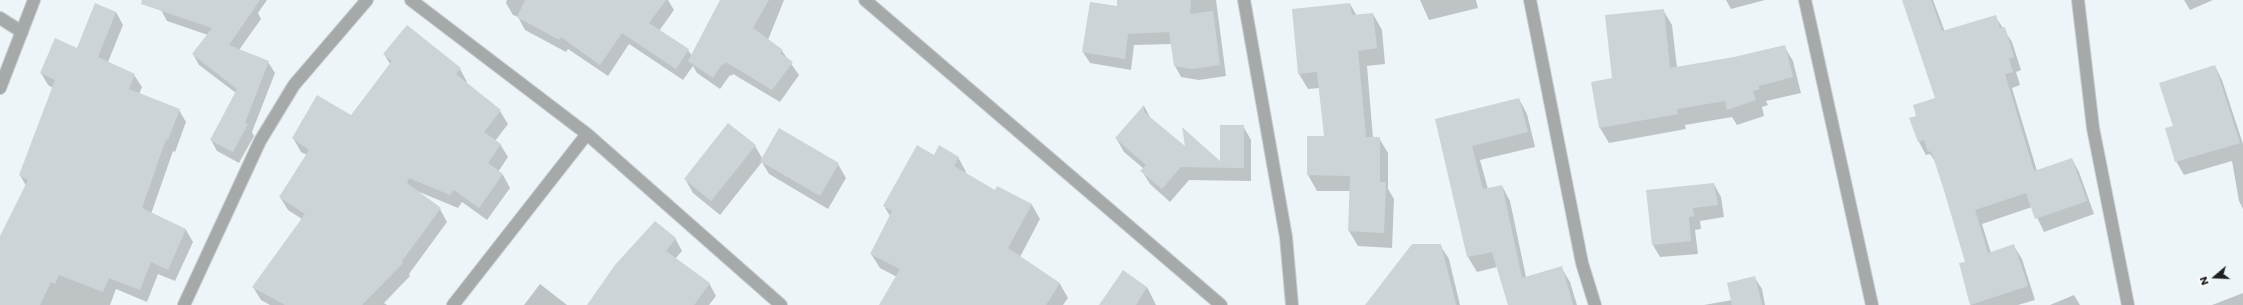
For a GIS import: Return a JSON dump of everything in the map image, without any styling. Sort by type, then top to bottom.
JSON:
[{"type":"street","points":[[0,88],[34,0]]},
{"type":"street","points":[[184,305],[260,141],[294,85],[367,0]]},
{"type":"street","points":[[411,0],[587,134],[781,305]]},
{"type":"street","points":[[865,0],[1221,305]]},
{"type":"street","points":[[1244,0],[1286,237],[1292,305]]},
{"type":"street","points":[[1530,0],[1582,263],[1595,305]]},
{"type":"street","points":[[1805,0],[1872,305]]},
{"type":"street","points":[[2078,0],[2093,128],[2128,305]]},
{"type":"street","points":[[0,18],[22,32]]},
{"type":"street","points":[[453,305],[587,134]]},
{"type":"building","points":[[142,0],[260,0],[229,45],[269,61],[245,123],[248,124],[233,152],[210,140],[237,89],[192,54],[212,28],[141,4]]},
{"type":"building","points":[[525,0],[666,0],[649,23],[689,49],[676,69],[622,33],[600,65],[561,37],[559,40],[517,17]]},
{"type":"building","points":[[720,0],[769,0],[753,28],[783,50],[780,53],[793,62],[772,90],[726,62],[724,65],[722,64],[713,78],[688,61]]},
{"type":"building","points":[[1117,0],[1191,0],[1190,14],[1213,11],[1220,65],[1192,69],[1174,66],[1169,32],[1128,34],[1125,59],[1082,52],[1090,2],[1117,6]]},
{"type":"building","points":[[1902,0],[1931,0],[1942,31],[1996,15],[2000,28],[2005,27],[2014,57],[2009,59],[2013,72],[2005,74],[2034,171],[2072,158],[2087,201],[2035,219],[2026,193],[1975,210],[1988,253],[2014,244],[2028,286],[1970,305],[1959,263],[1965,262],[1943,187],[1931,151],[1928,152],[1924,140],[1918,142],[1909,118],[1916,116],[1913,105],[1935,98]]},
{"type":"building","points":[[95,3],[116,12],[98,57],[135,74],[129,89],[180,109],[168,140],[166,139],[142,208],[186,229],[168,270],[151,262],[140,290],[109,278],[103,292],[59,275],[55,284],[51,282],[40,305],[0,305],[0,236],[28,180],[19,175],[55,80],[40,73],[55,38],[77,48]]},
{"type":"building","points":[[1350,3],[1352,15],[1373,13],[1377,48],[1358,51],[1366,137],[1380,137],[1380,182],[1386,182],[1384,233],[1348,231],[1350,176],[1307,175],[1307,136],[1324,136],[1317,72],[1298,74],[1292,9]]},
{"type":"building","points":[[1664,9],[1670,68],[1734,57],[1785,45],[1793,77],[1758,86],[1760,89],[1753,91],[1756,100],[1727,110],[1725,101],[1677,109],[1678,114],[1599,128],[1591,82],[1612,78],[1605,15]]},
{"type":"building","points":[[407,25],[461,68],[456,74],[501,110],[484,132],[501,144],[488,163],[503,174],[479,208],[454,190],[450,195],[409,178],[407,183],[441,208],[402,261],[403,263],[362,305],[285,305],[252,287],[305,214],[279,197],[309,150],[292,138],[317,95],[351,115],[392,61],[383,54]]},
{"type":"building","points":[[2215,65],[2240,143],[2175,162],[2165,128],[2173,126],[2159,83]]},
{"type":"building","points":[[1519,98],[1528,132],[1472,146],[1483,189],[1502,185],[1522,278],[1562,266],[1573,305],[1508,305],[1492,252],[1467,257],[1435,119]]},
{"type":"building","points":[[1144,105],[1144,112],[1185,146],[1182,127],[1220,161],[1220,125],[1244,125],[1244,168],[1181,167],[1162,189],[1140,171],[1146,165],[1115,138]]},
{"type":"building","points":[[728,123],[756,145],[711,201],[684,179]]},
{"type":"building","points":[[779,128],[839,163],[820,196],[760,161]]},
{"type":"building","points":[[917,145],[934,155],[939,145],[959,157],[954,166],[995,190],[997,186],[1032,204],[1008,248],[1060,283],[1046,305],[879,305],[900,269],[870,254],[892,211],[883,206]]},
{"type":"building","points":[[1714,183],[1718,205],[1693,208],[1694,216],[1689,217],[1691,241],[1652,245],[1646,190]]},
{"type":"building","points":[[655,221],[676,238],[666,251],[710,283],[694,305],[587,305],[615,265]]},
{"type":"building","points":[[1412,244],[1441,244],[1456,305],[1365,305]]},
{"type":"building","points":[[1123,270],[1147,287],[1136,305],[1099,305]]},
{"type":"building","points":[[1755,276],[1762,305],[1732,305],[1727,283]]}]
